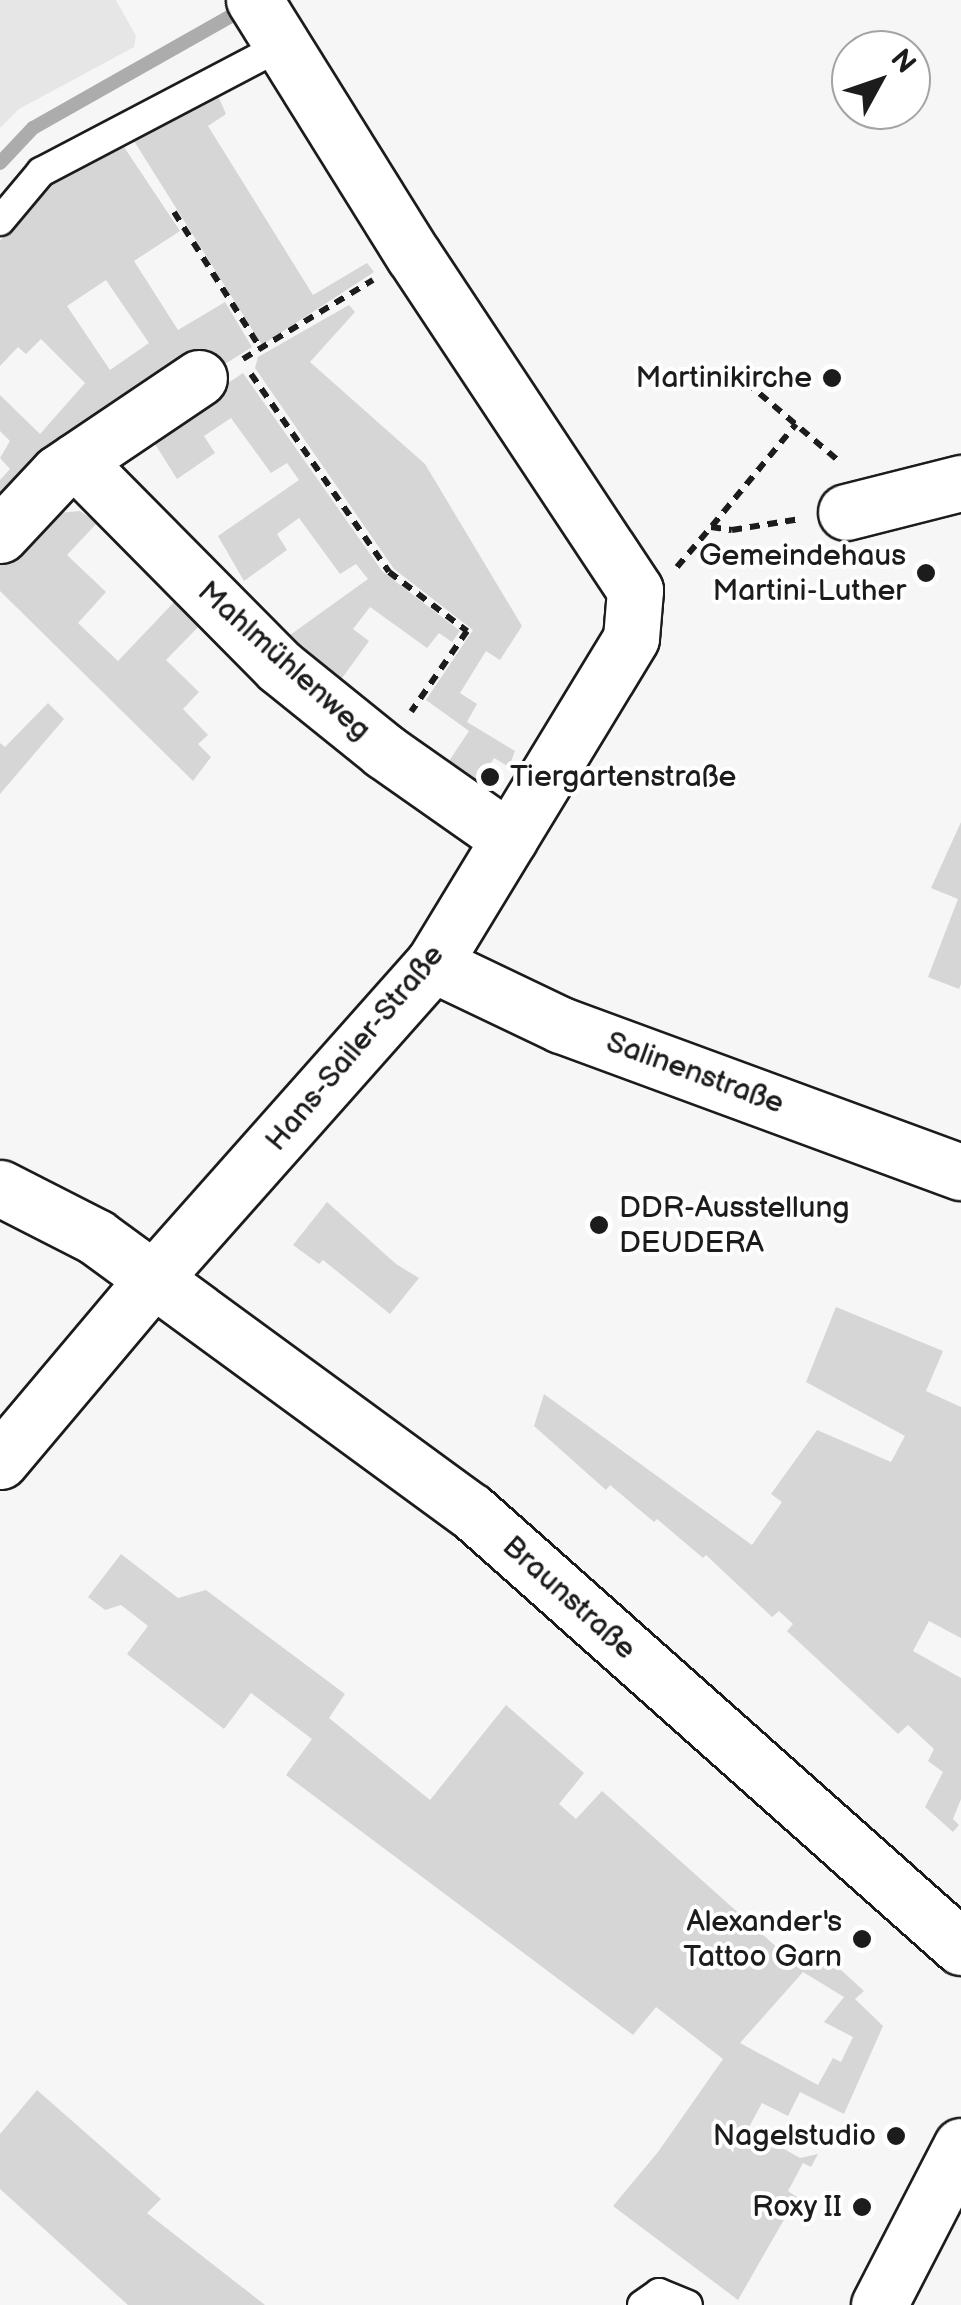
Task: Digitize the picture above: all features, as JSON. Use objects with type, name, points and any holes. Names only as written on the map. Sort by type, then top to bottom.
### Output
[{"type":"street","points":[[271,27],[413,256],[635,590]]},
{"type":"street","points":[[0,536],[58,473],[220,369]]},
{"type":"street","name":"Mahlmühlenweg","points":[[76,461],[280,666],[384,750],[510,839]]},
{"type":"street","points":[[862,508],[961,483]]},
{"type":"street","name":"Hans-Sailer-Straße","points":[[0,1461],[154,1278],[433,964],[631,638],[635,590]]},
{"type":"street","name":"Salinenstraße","points":[[433,964],[561,1025],[961,1172]]},
{"type":"street","name":"Braunstraße","points":[[0,1188],[96,1237],[470,1511],[961,1947]]},
{"type":"street","points":[[879,2305],[961,2146]]},
{"type":"lane","points":[[0,221],[41,172],[271,27]]},
{"type":"lane","points":[[642,2305],[660,2293],[688,2305]]},
{"type":"path","points":[[174,212],[261,349]]},
{"type":"path","points":[[384,750],[467,632],[389,572],[220,369],[261,349],[413,256]]},
{"type":"path","points":[[711,528],[732,530],[862,508],[874,491],[746,382]]},
{"type":"path","points":[[635,590],[670,575],[796,424]]},
{"type":"shaded area","points":[[0,0],[116,0],[136,36],[134,47],[19,109],[0,128]]},
{"type":"shaded area","points":[[218,96],[226,114],[208,126],[313,295],[367,263],[374,272],[262,345],[134,141]]},
{"type":"shaded area","points":[[124,147],[180,231],[134,261],[178,330],[225,302],[252,347],[0,506],[0,480],[10,469],[0,458],[10,441],[0,431],[0,395],[40,434],[85,383],[41,339],[26,354],[18,347],[0,366],[0,241],[44,186],[70,166]],"holes":[[[106,280],[149,343],[110,370],[67,306]]]},
{"type":"shaded area","points":[[349,305],[355,312],[310,362],[425,464],[522,626],[500,660],[486,651],[460,693],[477,704],[467,722],[515,751],[509,767],[494,758],[478,785],[447,764],[469,731],[426,700],[473,630],[394,569],[255,368],[258,357]]},
{"type":"shaded area","points":[[243,373],[382,571],[460,631],[452,642],[439,633],[427,648],[370,607],[353,629],[369,641],[337,685],[290,635],[368,579],[356,564],[340,574],[299,518],[277,534],[287,550],[244,581],[218,536],[299,480],[287,463],[271,473],[231,418],[204,436],[215,453],[177,479],[150,436]]},
{"type":"shaded area","points":[[80,511],[97,523],[67,555],[106,592],[78,623],[118,661],[177,599],[204,621],[166,660],[199,692],[183,709],[208,735],[198,744],[211,757],[193,781],[0,591],[0,563],[35,528],[57,513]]},
{"type":"shaded area","points":[[48,703],[64,719],[0,794],[0,743],[5,747]]},
{"type":"shaded area","points":[[961,822],[959,989],[928,977],[958,899],[931,888]]},
{"type":"shaded area","points":[[327,1202],[396,1264],[419,1278],[390,1314],[323,1260],[319,1264],[293,1245]]},
{"type":"shaded area","points":[[836,1307],[943,1351],[926,1391],[961,1407],[961,1638],[929,1621],[913,1651],[961,1678],[961,1799],[953,1819],[959,1825],[953,1832],[925,1807],[943,1772],[928,1761],[934,1749],[908,1725],[898,1734],[787,1631],[793,1624],[779,1611],[772,1617],[706,1555],[703,1558],[610,1485],[606,1490],[534,1426],[544,1394],[752,1545],[782,1502],[771,1494],[817,1430],[891,1462],[905,1436],[806,1382]]},
{"type":"shaded area","points":[[121,1554],[178,1598],[206,1590],[345,1694],[329,1718],[430,1800],[506,1705],[584,1773],[559,1804],[576,1819],[602,1791],[800,1968],[817,1948],[864,1991],[855,1999],[883,2026],[844,2114],[800,2092],[788,2116],[762,2103],[748,2129],[800,2158],[818,2154],[811,2167],[803,2163],[788,2191],[797,2197],[738,2300],[613,2206],[658,2152],[723,2059],[656,2007],[633,2035],[286,1775],[312,1739],[251,1693],[224,1729],[127,1654],[148,1626],[121,1605],[105,1610],[88,1597]],"holes":[[[803,1972],[844,1997],[824,2022],[853,2037],[841,2062],[833,2058],[818,2085],[740,2043]]]},
{"type":"shaded area","points":[[37,2090],[161,2199],[147,2213],[265,2305],[128,2305],[0,2189],[0,2134]]},
{"type":"waterway","points":[[0,163],[33,128],[247,7]]},
{"type":"place","name":"Martinikirche","points":[[832,378]]},
{"type":"place","name":"Gemeindehaus Martini-Luther","points":[[926,573]]},
{"type":"place","name":"Tiergartenstraße","points":[[490,777]]},
{"type":"place","name":"DDR-Ausstellung DEUDERA","points":[[599,1225]]},
{"type":"place","name":"Alexander's Tattoo Garn","points":[[862,1939]]},
{"type":"place","name":"Nagelstudio","points":[[896,2136]]},
{"type":"place","name":"Roxy II","points":[[862,2207]]}]
